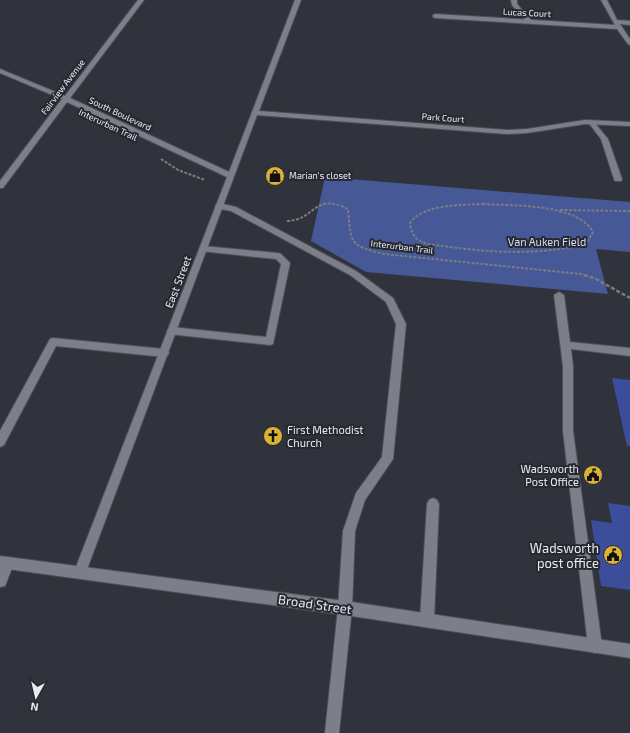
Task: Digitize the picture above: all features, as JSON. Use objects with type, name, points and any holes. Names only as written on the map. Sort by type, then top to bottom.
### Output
[{"type":"street","name":"Fairview Avenue","points":[[0,186],[65,98],[141,0]]},
{"type":"street","name":"East Street","points":[[80,572],[298,0]]},
{"type":"street","points":[[514,0],[514,4],[530,22]]},
{"type":"street","points":[[604,0],[617,25],[630,43]]},
{"type":"street","name":"Lucas Court","points":[[435,16],[530,22],[617,25],[630,23]]},
{"type":"street","name":"South Boulevard","points":[[0,71],[65,98],[231,176]]},
{"type":"street","name":"Park Court","points":[[255,113],[507,132],[527,131],[568,123],[592,122],[630,124]]},
{"type":"street","points":[[592,122],[604,139],[618,179]]},
{"type":"street","points":[[219,206],[233,209],[353,273],[390,300],[401,324],[387,459],[360,498],[349,531],[345,608],[332,733]]},
{"type":"street","points":[[172,332],[270,341],[286,263],[278,256],[203,248]]},
{"type":"street","points":[[559,295],[568,366],[568,430],[595,646]]},
{"type":"street","points":[[0,442],[53,342],[164,353]]},
{"type":"street","points":[[565,345],[630,352]]},
{"type":"street","points":[[427,620],[433,504]]},
{"type":"street","points":[[0,581],[4,562]]},
{"type":"street","name":"Broad Street","points":[[4,562],[345,608],[630,651]]},
{"type":"path","points":[[160,159],[178,170],[227,186]]},
{"type":"path","name":"Interurban Trail","points":[[282,220],[290,222],[298,219],[317,205],[330,202],[335,203],[348,209],[350,236],[353,244],[362,249],[384,254],[581,274],[596,279],[611,289],[630,298]]},
{"type":"path","points":[[560,210],[582,219],[590,226],[593,232],[586,244],[572,248],[525,252],[459,248],[428,244],[417,239],[411,231],[410,223],[414,217],[423,211],[459,205],[484,204],[560,210],[630,210]]},
{"type":"green space","name":"Van Auken Field","points":[[325,177],[630,202],[630,252],[596,249],[608,294],[366,272],[311,241]]},
{"type":"building","points":[[612,378],[630,380],[630,446],[627,446]]},
{"type":"building","name":"Wadsworth post office","points":[[608,503],[630,506],[630,590],[601,586],[591,520],[612,523]]},
{"type":"place","name":"Marian's closet","points":[[275,176]]},
{"type":"place","name":"First Methodist Church","points":[[273,436]]},
{"type":"place","name":"Wadsworth Post Office","points":[[593,475]]},
{"type":"place","name":"Wadsworth post office","points":[[613,555]]}]
